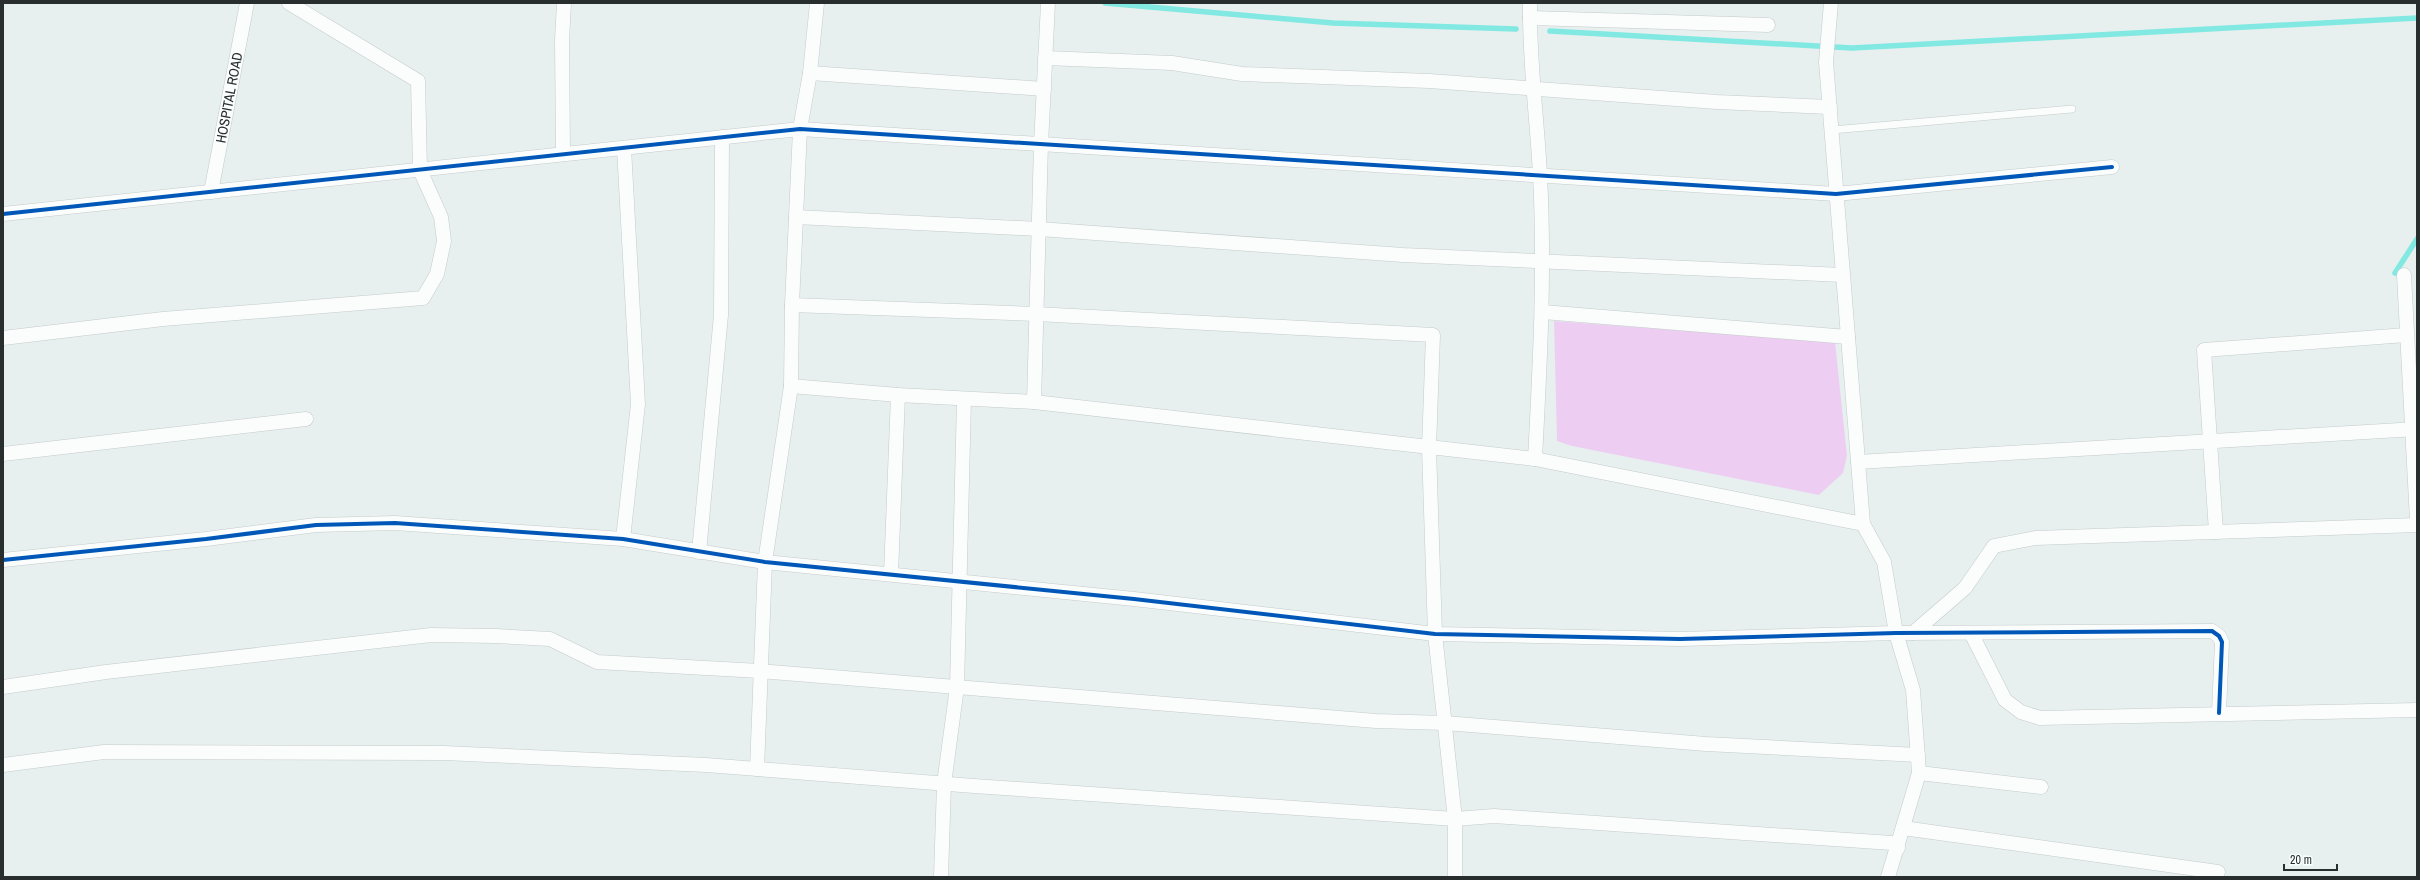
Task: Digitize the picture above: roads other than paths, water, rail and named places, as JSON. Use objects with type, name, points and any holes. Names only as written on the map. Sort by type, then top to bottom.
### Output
[{"type":"street","name":"HOSPITAL ROAD","points":[[211,192],[247,3]]},
{"type":"street","points":[[3,338],[164,319],[423,298],[437,274],[444,241],[441,217],[420,170],[418,81],[289,3]]},
{"type":"street","points":[[563,154],[562,40],[564,3]]},
{"type":"street","points":[[757,769],[765,562],[791,386],[792,305],[800,129],[810,73],[817,3]]},
{"type":"street","points":[[1034,402],[1041,144],[1048,3]]},
{"type":"street","points":[[1530,3],[1532,89],[1540,175],[1542,312],[1535,459]]},
{"type":"street","points":[[1831,3],[1826,62],[1863,524],[1884,562],[1896,633],[1913,690],[1918,755],[1918,773],[1898,848],[1888,877]]},
{"type":"street","points":[[1530,18],[1768,25]]},
{"type":"street","points":[[1045,58],[1172,63],[1242,74],[1429,81],[1717,102],[1830,107]]},
{"type":"street","points":[[810,73],[1044,89]]},
{"type":"street","points":[[3,214],[800,129],[1836,194],[2112,167]]},
{"type":"street","points":[[699,552],[721,315],[722,137]]},
{"type":"street","points":[[623,539],[638,404],[624,148]]},
{"type":"street","points":[[796,217],[1039,230],[1404,255],[1541,260],[1842,275]]},
{"type":"street","points":[[2404,275],[2406,335],[2414,429],[2417,520]]},
{"type":"street","points":[[792,305],[1036,314],[1433,335],[1429,448],[1435,634],[1455,819],[1455,877]]},
{"type":"street","points":[[1542,312],[1848,337]]},
{"type":"street","points":[[2216,532],[2204,350],[2406,335]]},
{"type":"street","points":[[791,386],[898,395],[1034,402],[1535,459],[1863,524]]},
{"type":"street","points":[[891,574],[898,395]]},
{"type":"street","points":[[941,877],[944,784],[957,687],[958,581],[964,398]]},
{"type":"street","points":[[3,454],[306,419]]},
{"type":"street","points":[[1858,462],[2414,429]]},
{"type":"street","points":[[3,560],[206,539],[316,525],[395,522],[623,539],[765,562],[958,581],[1435,634],[1680,639],[1896,633],[2212,631],[2219,636],[2222,642],[2219,713]]},
{"type":"street","points":[[1913,633],[1965,588],[1994,546],[2035,538],[2417,525]]},
{"type":"street","points":[[1971,633],[2005,700],[2021,712],[2040,718],[2219,713],[2417,710]]},
{"type":"street","points":[[3,687],[114,671],[431,635],[550,639],[597,662],[760,671],[1376,721],[1445,723],[1706,744],[1918,755]]},
{"type":"street","points":[[3,765],[104,752],[444,753],[757,769],[944,784],[1455,819],[1494,816],[1892,843],[1898,848]]},
{"type":"street","points":[[1918,773],[2041,787]]},
{"type":"street","points":[[1903,828],[2218,872]]},
{"type":"lane","points":[[1832,130],[2072,109]]},
{"type":"waterway","points":[[1105,3],[1333,23],[1516,29]]},
{"type":"waterway","points":[[1550,31],[1852,48],[2417,18]]},
{"type":"waterway","points":[[2395,273],[2417,239]]}]
